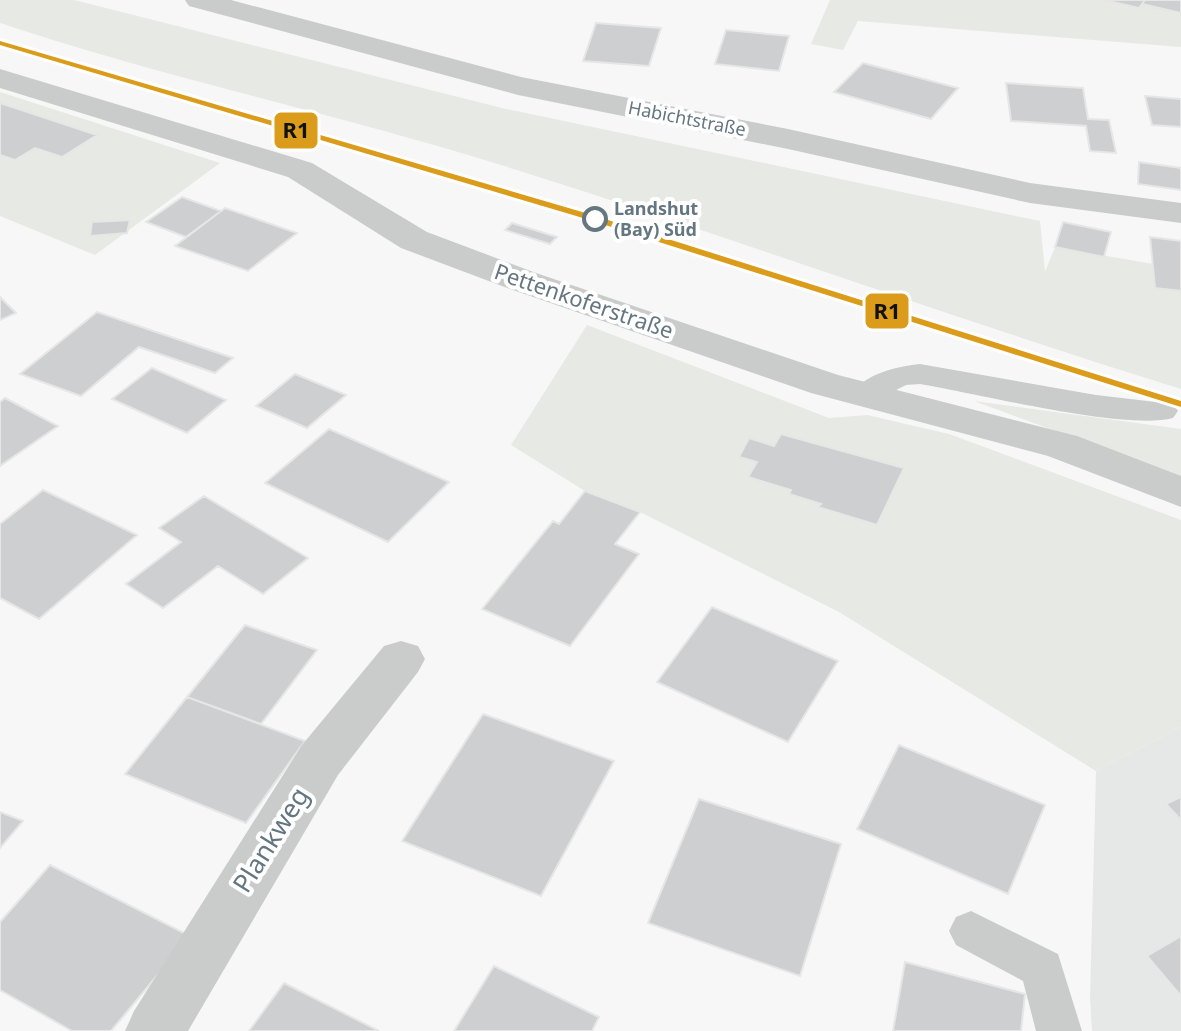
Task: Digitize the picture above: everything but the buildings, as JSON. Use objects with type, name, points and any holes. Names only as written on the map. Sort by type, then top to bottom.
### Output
[{"type":"street","name":"Habichtstraße","points":[[199,0],[518,86],[788,139],[1030,193],[1181,213]]},
{"type":"street","name":"Pettenkoferstraße","points":[[0,78],[300,170],[414,240],[825,384],[1062,446],[1181,492]]},
{"type":"street","name":"Plankweg","points":[[155,1031],[320,760],[401,659]]},
{"type":"lane","points":[[867,395],[899,376],[920,374],[1096,405],[1162,411]]},
{"type":"lane","points":[[971,931],[1042,968],[1059,1031]]},
{"type":"shaded area","points":[[0,0],[74,0],[502,108],[1040,221],[1045,272],[1055,247],[1153,264],[1155,288],[1181,291],[1181,389],[520,171],[0,23]]},
{"type":"shaded area","points":[[830,0],[1104,0],[1139,8],[1142,4],[1181,13],[1181,47],[858,21],[843,50],[811,44]]},
{"type":"shaded area","points":[[0,92],[220,163],[95,255],[0,216]]},
{"type":"shaded area","points":[[587,325],[829,418],[867,415],[949,434],[1181,520],[1181,727],[1096,771],[839,612],[640,512],[585,491],[511,445]]},
{"type":"shaded area","points":[[974,401],[1181,429],[1181,477]]},
{"type":"shaded area","points":[[1181,727],[1181,1031],[1092,1031],[1090,998],[1096,771]]},
{"type":"transit line","name":"R1","points":[[0,43],[586,216],[1181,404]]},
{"type":"place","name":"Landshut (Bay) Süd","points":[[595,219]]}]
